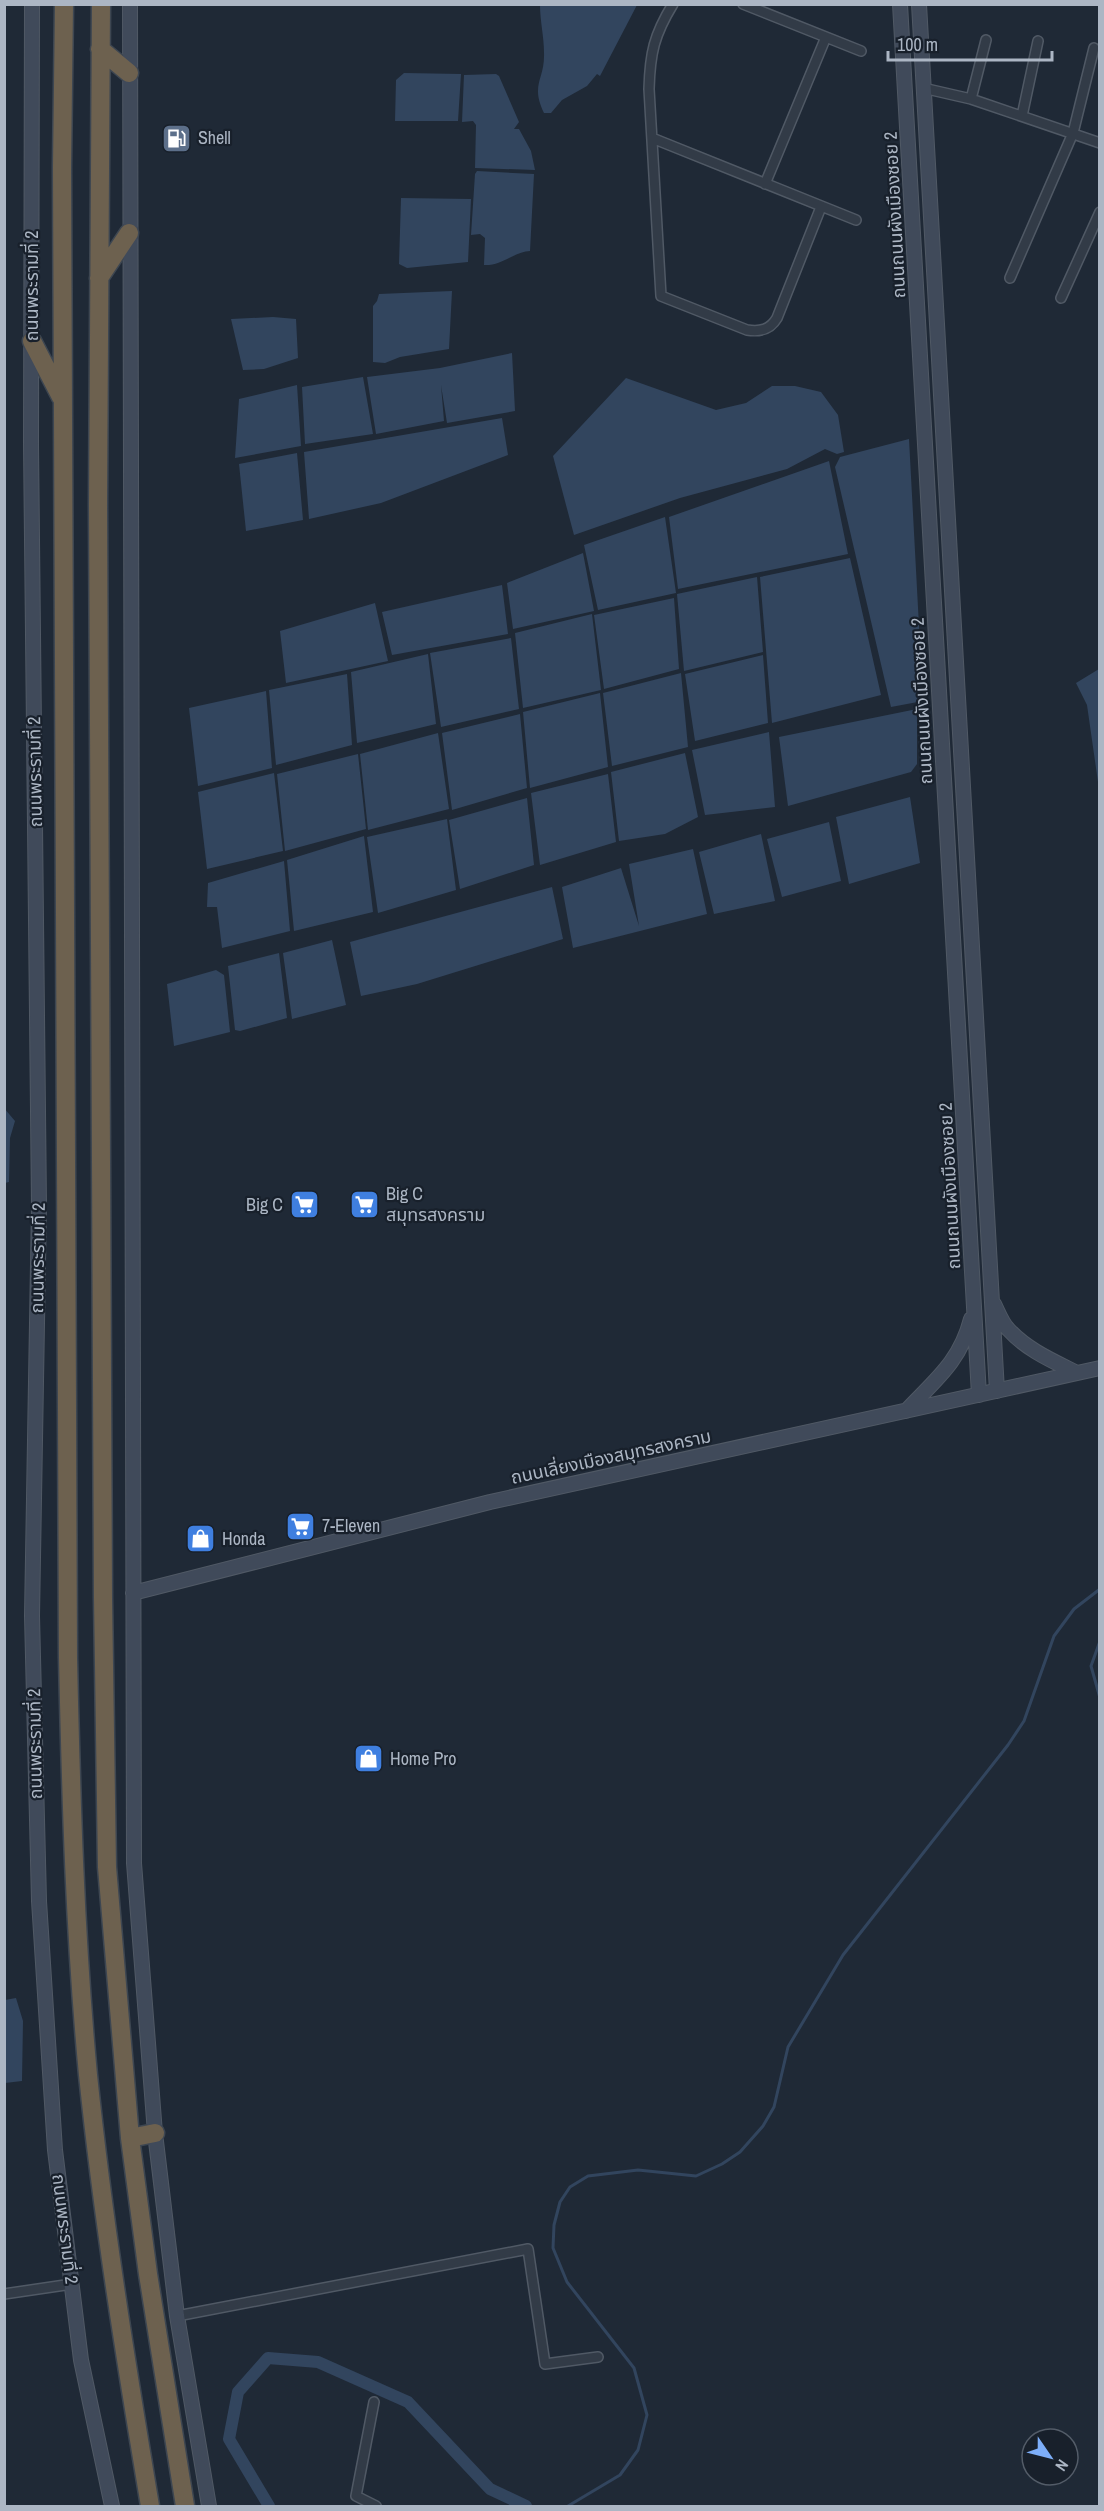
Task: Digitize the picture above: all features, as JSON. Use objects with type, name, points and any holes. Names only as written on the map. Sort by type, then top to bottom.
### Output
[{"type":"highway","name":"ถนนพระรามที่ 2","points":[[64,4],[63,402],[68,1648],[73,1869],[88,2075],[113,2279],[150,2506]]},
{"type":"highway","points":[[101,4],[99,278],[103,1621],[108,1867],[130,2138],[148,2274],[185,2506]]},
{"type":"highway","points":[[100,49],[129,73]]},
{"type":"highway","points":[[99,278],[129,233]]},
{"type":"highway","points":[[32,341],[63,402]]},
{"type":"highway","points":[[130,2138],[155,2133]]},
{"type":"main road","name":"ถนนพระรามที่ 2","points":[[32,4],[32,341],[39,1206],[32,1616],[39,1901],[51,2094],[81,2360],[112,2506]]},
{"type":"main road","points":[[130,4],[134,1863],[155,2133],[177,2316],[209,2506]]},
{"type":"main road","name":"ถนนถนนผังเมืองซอย 2","points":[[900,4],[979,1395]]},
{"type":"main road","name":"ถนนถนนผังเมืองซอย 2","points":[[919,4],[997,1391]]},
{"type":"main road","points":[[904,73],[922,72]]},
{"type":"main road","points":[[972,1263],[989,1262]]},
{"type":"main road","points":[[991,1300],[1007,1328],[1018,1338],[1034,1351],[1077,1373]]},
{"type":"main road","points":[[906,1411],[950,1366],[960,1352],[974,1307]]},
{"type":"main road","name":"ถนนเลี่ยงเมืองสมุทรสงคราม","points":[[133,1593],[481,1504],[1100,1368]]},
{"type":"street","points":[[673,4],[653,42],[650,56],[661,296],[747,330],[759,332],[768,328],[777,318],[820,207]]},
{"type":"street","points":[[743,4],[861,51]]},
{"type":"street","points":[[765,184],[826,37]]},
{"type":"street","points":[[970,99],[986,40]]},
{"type":"street","points":[[1022,116],[1038,41]]},
{"type":"street","points":[[1010,278],[1073,133],[1094,48]]},
{"type":"street","points":[[923,88],[970,99],[1100,143]]},
{"type":"street","points":[[652,138],[856,220]]},
{"type":"street","points":[[1061,298],[1100,212]]},
{"type":"street","points":[[177,2316],[528,2249],[545,2364],[598,2357]]},
{"type":"street","points":[[4,2294],[72,2284]]},
{"type":"street","points":[[374,2402],[356,2496],[376,2506]]},
{"type":"water","points":[[540,5],[637,5],[600,76],[597,74],[587,86],[562,100],[551,113],[544,113],[538,95],[544,62]]},
{"type":"water","points":[[404,73],[461,74],[458,121],[395,121],[396,80]]},
{"type":"water","points":[[496,74],[499,76],[519,122],[514,129],[519,129],[531,151],[535,170],[475,168],[476,125],[473,121],[462,122],[464,75]]},
{"type":"water","points":[[477,171],[534,174],[530,251],[484,265],[485,238],[480,234],[471,235]]},
{"type":"water","points":[[401,198],[471,199],[468,262],[407,268],[399,264]]},
{"type":"water","points":[[452,291],[449,349],[400,357],[385,363],[373,362],[373,306],[379,294]]},
{"type":"water","points":[[273,317],[296,319],[298,358],[264,369],[243,370],[231,319]]},
{"type":"water","points":[[512,353],[515,411],[447,423],[441,385],[444,421],[376,434],[367,377],[440,368]]},
{"type":"water","points":[[363,377],[373,434],[305,444],[302,387]]},
{"type":"water","points":[[626,378],[716,410],[746,403],[772,386],[795,386],[821,392],[838,415],[844,452],[837,454],[825,449],[787,469],[680,498],[574,535],[553,456]]},
{"type":"water","points":[[297,385],[301,446],[235,458],[239,399]]},
{"type":"water","points":[[502,418],[508,455],[381,503],[309,519],[304,452]]},
{"type":"water","points":[[909,439],[923,701],[891,707],[835,467],[840,457]]},
{"type":"water","points":[[297,453],[303,520],[246,531],[239,464]]},
{"type":"water","points":[[829,461],[848,554],[678,589],[669,517]]},
{"type":"water","points":[[665,517],[676,593],[598,610],[584,545]]},
{"type":"water","points":[[583,553],[594,611],[513,629],[507,583]]},
{"type":"water","points":[[850,558],[881,695],[772,723],[760,577]]},
{"type":"water","points":[[757,577],[763,652],[684,671],[677,594]]},
{"type":"water","points":[[502,585],[508,634],[392,655],[382,612]]},
{"type":"water","points":[[674,598],[679,669],[604,689],[594,615]]},
{"type":"water","points":[[375,603],[388,661],[286,683],[280,631]]},
{"type":"water","points":[[592,614],[601,690],[523,708],[515,633]]},
{"type":"water","points":[[511,638],[519,709],[441,727],[430,653]]},
{"type":"water","points":[[428,654],[436,724],[357,743],[351,672]]},
{"type":"water","points":[[763,655],[768,723],[695,741],[685,674]]},
{"type":"water","points":[[1099,669],[1099,789],[1087,705],[1076,683]]},
{"type":"water","points":[[681,673],[688,747],[612,766],[603,693]]},
{"type":"water","points":[[347,674],[352,745],[276,765],[269,690]]},
{"type":"water","points":[[266,691],[272,768],[198,786],[189,708]]},
{"type":"water","points":[[600,693],[608,767],[530,788],[523,712]]},
{"type":"water","points":[[917,709],[917,764],[911,772],[788,806],[779,737]]},
{"type":"water","points":[[520,714],[527,788],[452,810],[442,733]]},
{"type":"water","points":[[769,732],[775,807],[705,815],[692,750]]},
{"type":"water","points":[[438,733],[449,809],[368,830],[360,754]]},
{"type":"water","points":[[685,753],[698,817],[665,834],[619,841],[611,772]]},
{"type":"water","points":[[358,754],[366,829],[285,851],[277,774]]},
{"type":"water","points":[[274,773],[283,851],[207,869],[198,792]]},
{"type":"water","points":[[608,774],[616,842],[540,865],[531,793]]},
{"type":"water","points":[[910,797],[920,863],[849,884],[836,817]]},
{"type":"water","points":[[527,798],[534,865],[460,889],[449,820]]},
{"type":"water","points":[[447,819],[456,890],[378,913],[367,837]]},
{"type":"water","points":[[829,822],[841,881],[782,897],[767,839]]},
{"type":"water","points":[[761,834],[775,901],[714,914],[699,852]]},
{"type":"water","points":[[364,836],[373,912],[294,931],[287,860]]},
{"type":"water","points":[[693,849],[707,914],[573,948],[562,887],[621,868],[639,926],[629,864]]},
{"type":"water","points":[[284,861],[290,931],[222,948],[217,907],[207,907],[208,883]]},
{"type":"water","points":[[552,887],[563,939],[417,984],[361,996],[350,942]]},
{"type":"water","points":[[332,940],[346,1005],[292,1019],[283,953]]},
{"type":"water","points":[[279,953],[287,1018],[240,1031],[235,1030],[228,966]]},
{"type":"water","points":[[216,970],[224,975],[230,1032],[174,1046],[167,984]]},
{"type":"water","points":[[4,1108],[15,1121],[10,1138],[9,1182],[5,1183]]},
{"type":"water","points":[[16,1998],[23,2021],[22,2081],[5,2083],[5,2000]]},
{"type":"waterway","points":[[568,2506],[620,2475],[638,2450],[647,2415],[634,2368],[567,2282],[553,2248],[554,2225],[560,2202],[570,2187],[588,2176],[638,2170],[696,2176],[722,2164],[740,2152],[763,2126],[774,2107],[788,2047],[843,1955],[1008,1745],[1024,1721],[1054,1636],[1074,1609],[1100,1589]]},
{"type":"waterway","points":[[1100,1641],[1091,1666],[1100,1698]]},
{"type":"waterway","points":[[269,2506],[229,2439],[238,2392],[268,2358],[318,2362],[408,2402],[490,2489],[526,2506]]},
{"type":"place","name":"Shell","points":[[177,138]]},
{"type":"place","name":"Big C สมุทรสงคราม","points":[[365,1204]]},
{"type":"place","name":"Big C","points":[[304,1205]]},
{"type":"place","name":"7-Eleven","points":[[301,1526]]},
{"type":"place","name":"Honda","points":[[201,1539]]},
{"type":"place","name":"Home Pro","points":[[369,1759]]}]
